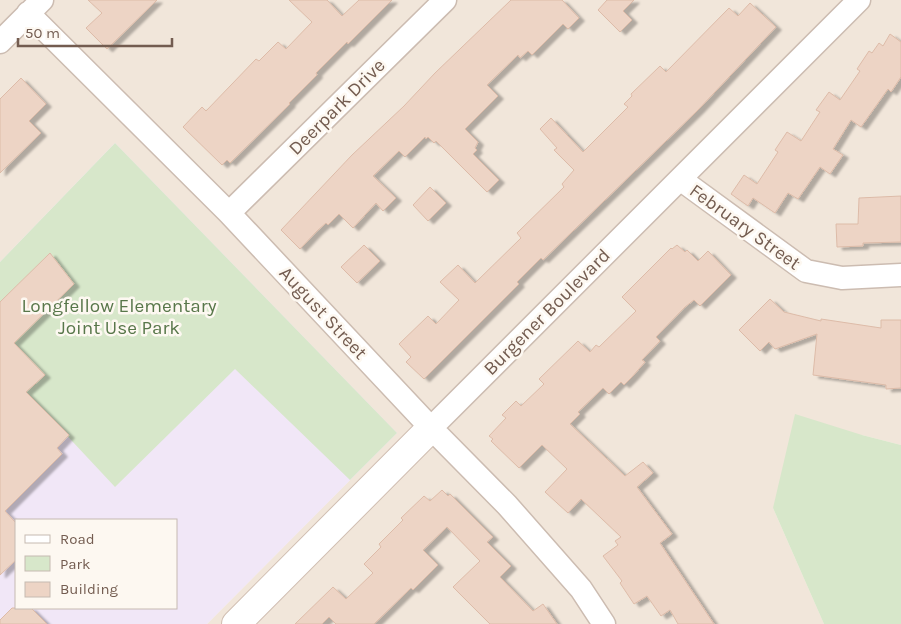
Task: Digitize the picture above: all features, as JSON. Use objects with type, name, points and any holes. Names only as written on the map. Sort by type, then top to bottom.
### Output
[{"type":"street","name":"Deerpark Drive","points":[[229,213],[444,0]]},
{"type":"street","name":"Burgener Boulevard","points":[[236,624],[859,0]]},
{"type":"street","name":"August Street","points":[[35,7],[431,428],[507,505],[580,589],[604,624]]},
{"type":"street","points":[[0,42],[35,7]]},
{"type":"street","name":"February Street","points":[[680,179],[806,271],[842,278],[901,276]]},
{"type":"shaded area","points":[[0,0],[901,0],[901,445],[862,435],[773,508],[824,624],[207,624],[350,480],[115,143],[0,262]]},
{"type":"shaded area","points":[[115,143],[397,433],[207,624],[0,624],[0,262]]},
{"type":"green space","name":"Longfellow Elementary Joint Use Park","points":[[115,143],[397,433],[350,480],[235,369],[115,487],[0,364],[0,262]]},
{"type":"green space","points":[[795,414],[901,445],[901,624],[824,624],[773,508]]},
{"type":"building","points":[[88,0],[157,0],[107,49],[86,28],[102,13]]},
{"type":"building","points":[[289,0],[327,0],[342,16],[359,0],[392,0],[316,73],[317,75],[290,104],[230,163],[227,160],[222,165],[183,127],[202,107],[206,111],[256,59],[259,61],[278,42],[286,49],[312,22]]},
{"type":"building","points":[[511,0],[562,0],[579,18],[568,29],[563,24],[532,55],[528,51],[520,58],[518,55],[487,85],[498,96],[465,129],[478,142],[475,148],[477,150],[473,154],[499,180],[487,192],[436,141],[434,143],[428,137],[426,139],[425,137],[405,157],[399,151],[373,176],[396,198],[383,211],[376,203],[353,228],[339,214],[328,225],[326,223],[317,231],[300,249],[281,230],[352,155]]},
{"type":"building","points":[[607,0],[634,0],[623,11],[632,20],[620,32],[598,10]]},
{"type":"building","points":[[750,3],[776,27],[698,110],[543,260],[541,258],[517,282],[519,284],[424,379],[406,362],[411,357],[399,344],[428,316],[436,324],[459,300],[440,282],[458,265],[475,283],[521,238],[517,233],[564,187],[562,184],[574,170],[554,150],[557,148],[540,129],[551,118],[583,152],[628,107],[624,104],[632,96],[631,94],[660,66],[666,72],[729,8],[738,16]]},
{"type":"building","points":[[890,34],[901,42],[901,77],[891,92],[888,89],[861,127],[851,120],[833,149],[843,155],[830,174],[820,167],[798,199],[788,193],[775,213],[753,198],[748,206],[731,194],[744,175],[757,184],[778,152],[775,150],[787,132],[801,141],[820,112],[816,110],[829,92],[840,100],[860,71],[857,69],[869,51],[872,53],[879,43],[883,46]]},
{"type":"building","points":[[21,78],[46,104],[29,121],[41,133],[0,173],[0,99]]},
{"type":"building","points":[[430,187],[446,203],[428,221],[413,205]]},
{"type":"building","points":[[901,196],[901,242],[863,243],[863,246],[837,247],[836,224],[858,224],[859,198]]},
{"type":"building","points":[[364,245],[380,261],[357,283],[341,267]]},
{"type":"building","points":[[677,245],[685,252],[687,250],[698,261],[708,251],[731,275],[700,306],[694,300],[685,307],[656,337],[660,341],[642,360],[645,362],[624,385],[621,382],[609,394],[603,388],[578,412],[580,414],[570,424],[625,476],[643,462],[653,473],[637,487],[672,534],[660,543],[714,624],[678,624],[670,610],[661,616],[647,596],[634,604],[620,583],[622,581],[603,556],[618,545],[615,541],[621,537],[581,499],[568,513],[545,492],[567,469],[542,445],[519,468],[491,441],[493,439],[489,436],[506,418],[502,415],[516,401],[521,406],[544,384],[539,379],[578,341],[590,352],[596,345],[599,347],[636,311],[622,297],[671,248]]},
{"type":"building","points":[[50,253],[74,284],[14,343],[45,375],[26,392],[69,435],[57,448],[62,454],[5,511],[15,522],[15,561],[0,575],[0,302]]},
{"type":"building","points":[[770,299],[784,312],[821,321],[821,319],[881,328],[881,320],[901,320],[901,388],[886,389],[886,385],[813,375],[817,334],[775,349],[769,342],[760,351],[739,330]]},
{"type":"building","points":[[442,490],[448,496],[450,494],[493,537],[487,542],[511,566],[500,577],[533,611],[543,604],[557,624],[490,624],[453,587],[480,561],[447,527],[423,550],[438,565],[374,624],[336,624],[329,617],[322,624],[295,624],[333,587],[346,599],[373,573],[364,564],[381,547],[379,544],[403,520],[401,518],[424,496],[430,501]]},
{"type":"building","points":[[12,608],[32,609],[47,624],[0,624],[0,620]]}]
